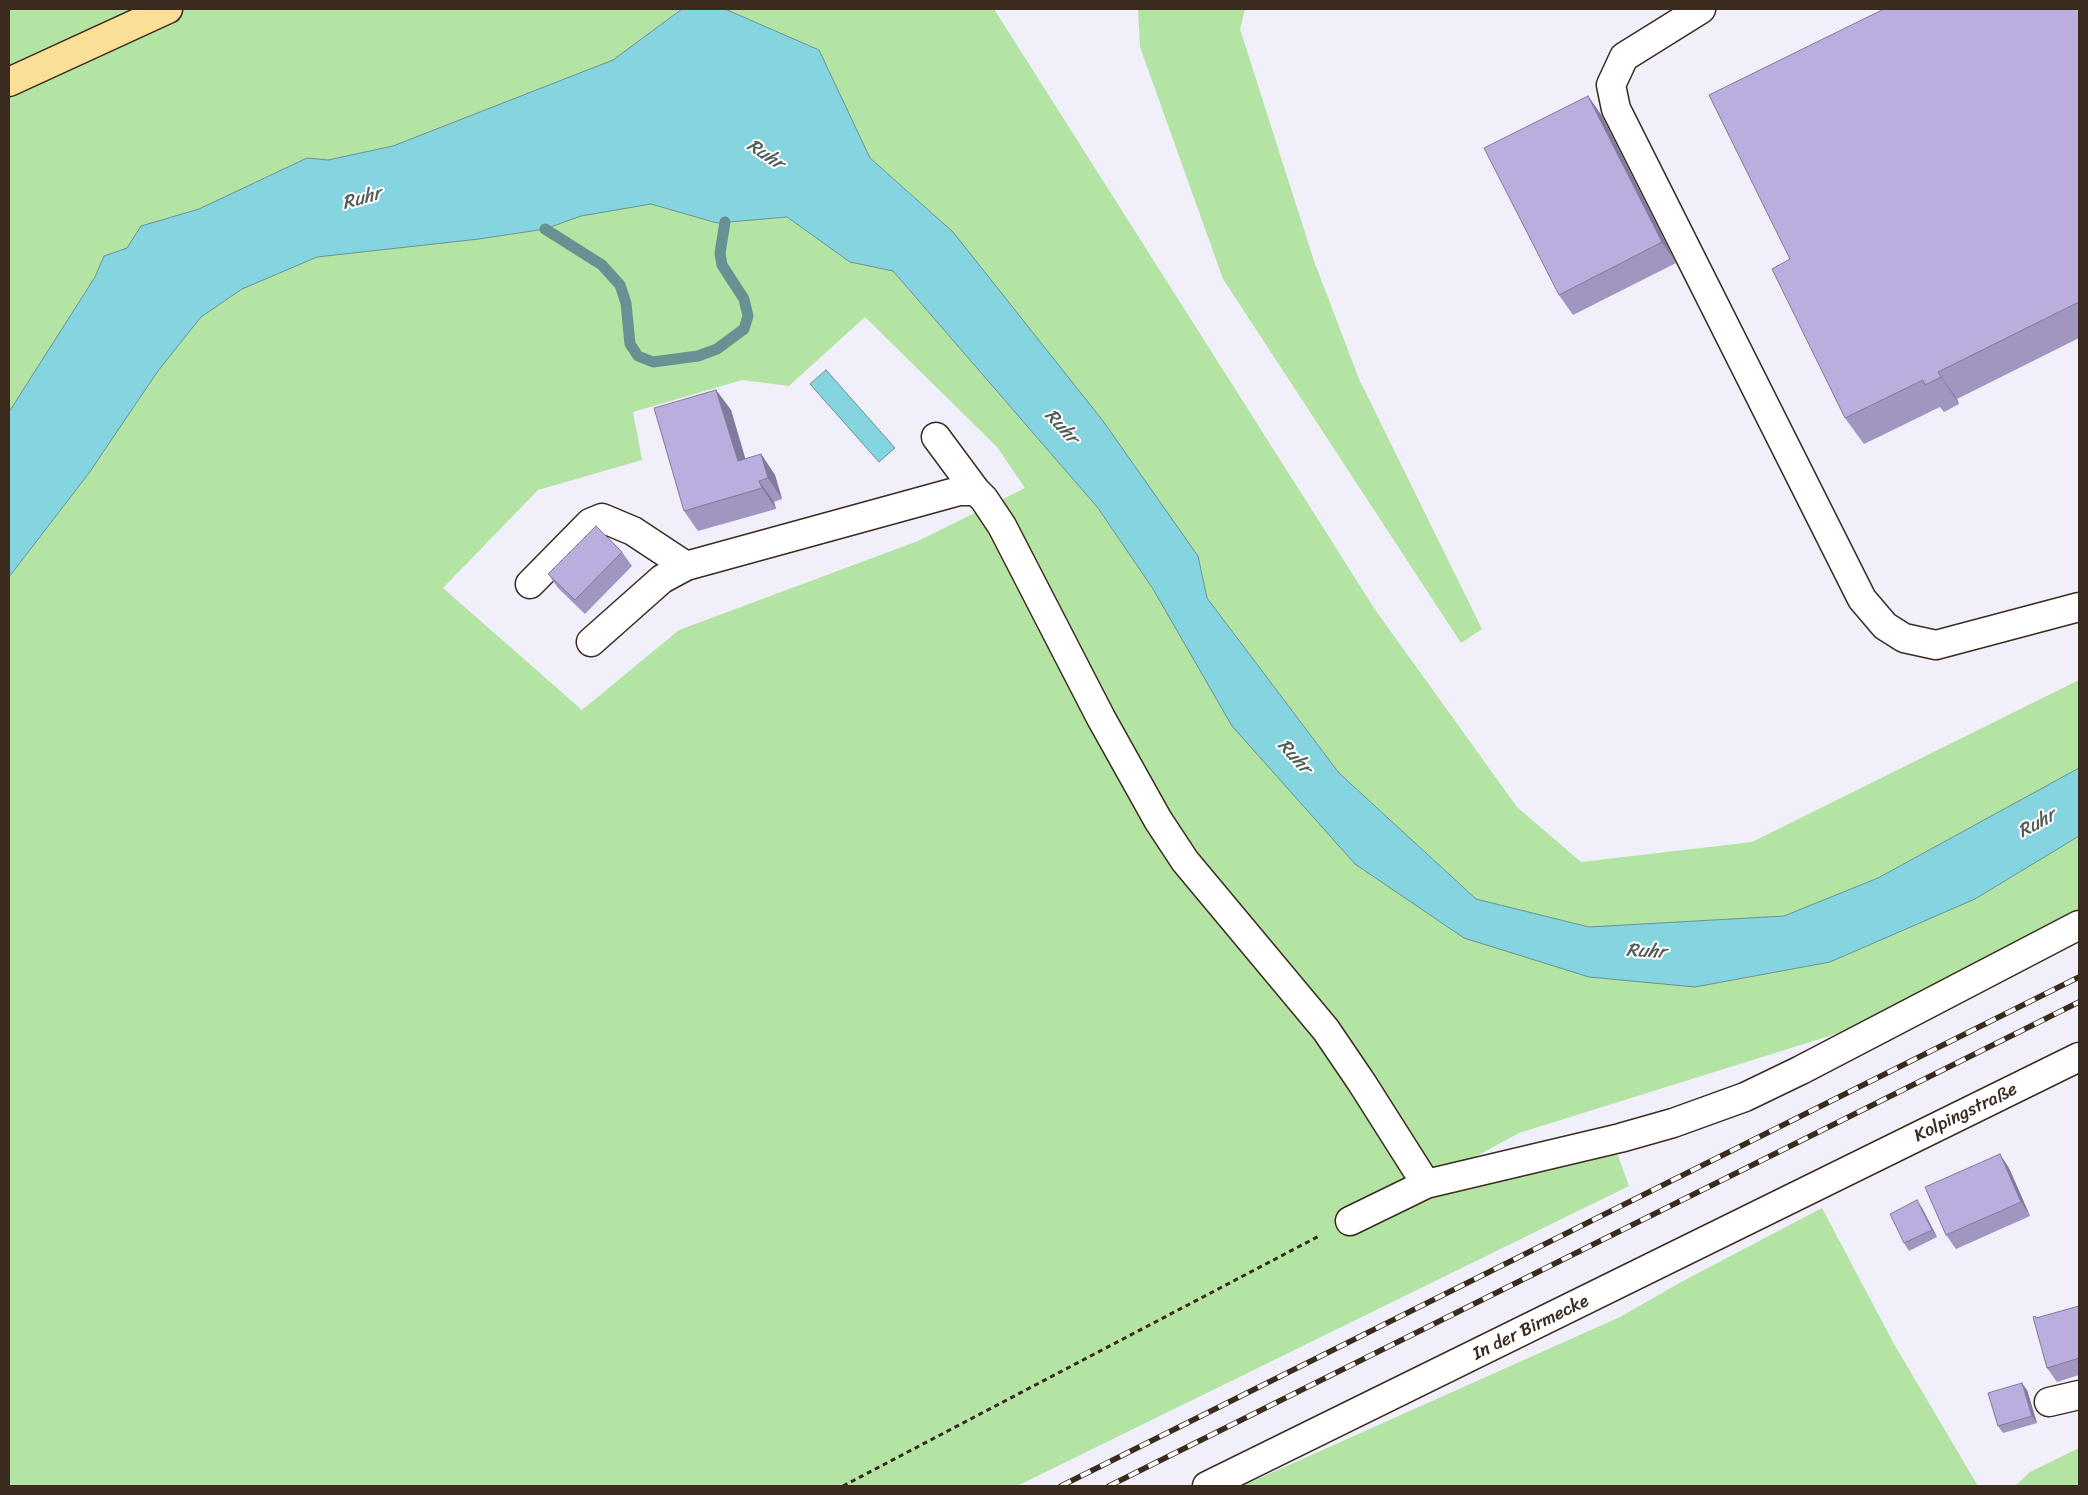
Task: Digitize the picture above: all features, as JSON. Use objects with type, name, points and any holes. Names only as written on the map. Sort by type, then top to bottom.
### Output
[{"type":"main road","points":[[9,82],[168,9]]},
{"type":"street","points":[[1701,9],[1624,57],[1611,85],[1616,109],[1862,599],[1885,626],[1904,638],[1936,645],[2079,607]]},
{"type":"street","points":[[936,437],[984,499],[1002,526],[1101,718],[1158,820],[1185,861],[1326,1030],[1426,1184]]},
{"type":"street","points":[[591,642],[662,579],[686,566],[959,491],[976,491]]},
{"type":"street","points":[[530,584],[590,523],[602,518],[633,531],[686,566]]},
{"type":"street","points":[[1350,1220],[1426,1184],[1620,1138],[1673,1123],[1745,1097],[1801,1070],[2079,925]]},
{"type":"street","name":"Kolpingstraße","points":[[1854,1169],[2079,1057]]},
{"type":"street","name":"In der Birmecke","points":[[1208,1486],[1854,1169]]},
{"type":"street","points":[[2049,1402],[2079,1395]]},
{"type":"path","points":[[843,1486],[1278,1256],[1350,1220]]},
{"type":"green space","points":[[9,9],[682,9],[613,60],[393,146],[328,160],[307,158],[199,209],[141,226],[127,248],[104,256],[95,277],[9,412]]},
{"type":"green space","points":[[725,9],[994,9],[1376,611],[1517,807],[1581,862],[1752,842],[2079,680],[2079,768],[1878,878],[1784,916],[1589,927],[1476,899],[1339,773],[1207,598],[1198,556],[953,232],[870,158],[819,50]]},
{"type":"green space","points":[[1138,9],[1245,9],[1240,29],[1314,261],[1359,379],[1482,629],[1461,643],[1223,279],[1140,47]]},
{"type":"green space","points":[[651,204],[717,223],[787,217],[850,262],[893,271],[1098,508],[1153,589],[1355,864],[1695,987],[1830,962],[1975,899],[2079,836],[2079,922],[1839,1033],[1519,1133],[1396,1200],[1616,1150],[1629,1186],[1017,1486],[9,1486],[9,577],[89,473],[158,371],[201,317],[242,289],[317,257],[479,239],[545,229],[581,216]],"holes":[[[865,317],[997,447],[1025,488],[918,541],[679,630],[582,710],[443,588],[538,490],[642,460],[633,412],[742,380],[789,386]]]},
{"type":"green space","points":[[1822,1208],[1894,1344],[1978,1486],[1242,1486],[1620,1317],[1683,1281]]},
{"type":"green space","points":[[2079,1448],[2079,1486],[2015,1486],[2030,1472]]},
{"type":"water","name":"Ruhr","points":[[682,9],[725,9],[819,50],[870,158],[953,232],[1103,421],[1198,556],[1207,598],[1339,773],[1476,899],[1589,927],[1784,916],[1878,878],[2079,768],[2079,836],[1975,899],[1830,962],[1695,987],[1589,977],[1464,938],[1355,864],[1232,726],[1153,589],[1098,508],[893,271],[850,262],[787,217],[717,223],[651,204],[581,216],[545,229],[479,239],[317,257],[242,289],[201,317],[158,371],[89,473],[9,577],[9,412],[95,277],[104,256],[127,248],[141,226],[199,209],[307,158],[328,160],[393,146],[613,60]]},
{"type":"water","points":[[826,370],[895,448],[879,462],[810,384]]},
{"type":"building","points":[[1884,9],[2079,9],[2079,302],[1938,372],[1941,377],[1925,385],[1923,380],[1845,418],[1772,269],[1790,259],[1709,95]]},
{"type":"building","points":[[1588,96],[1662,242],[1559,295],[1484,148]]},
{"type":"building","points":[[716,390],[738,461],[761,454],[768,478],[759,481],[762,488],[684,511],[654,408]]},
{"type":"building","points":[[596,526],[622,552],[575,600],[548,574]]},
{"type":"building","points":[[2000,1154],[2021,1202],[1946,1235],[1925,1187]]},
{"type":"building","points":[[1917,1200],[1932,1230],[1904,1243],[1890,1214]]},
{"type":"building","points":[[2079,1306],[2079,1358],[2047,1368],[2033,1317],[2035,1316],[2036,1318]]},
{"type":"building","points":[[2022,1383],[2032,1416],[1998,1426],[1988,1393]]},
{"type":"waterway","points":[[545,229],[602,265],[620,285],[626,303],[630,344],[638,356],[653,362],[698,356],[717,349],[744,329],[748,316],[744,299],[722,265],[720,253],[725,222]]},
{"type":"railway","points":[[1061,1486],[2079,977]]},
{"type":"railway","points":[[1109,1486],[2079,1002]]}]
